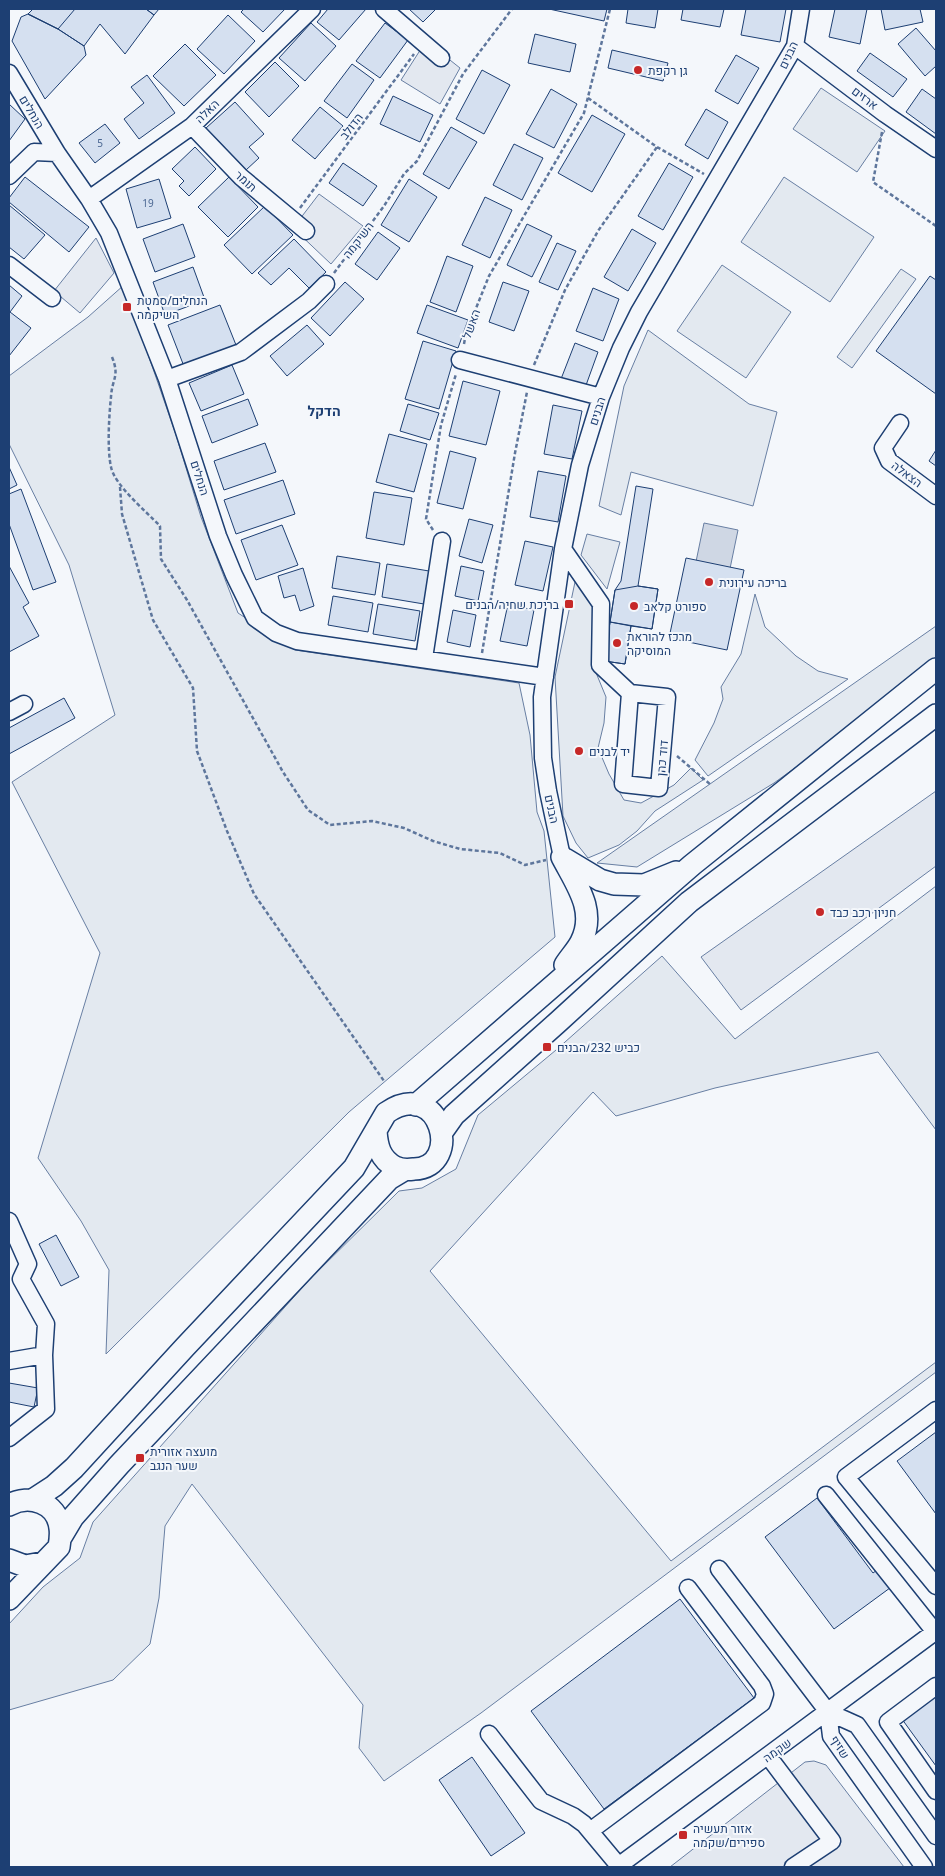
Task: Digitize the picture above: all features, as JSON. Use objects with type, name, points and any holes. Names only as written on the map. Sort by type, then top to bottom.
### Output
[{"type":"main road","points":[[416,1105],[692,865],[936,669]]},
{"type":"main road","points":[[442,1132],[454,1115],[689,902],[936,715]]},
{"type":"main road","points":[[562,857],[600,880],[614,884],[644,885],[692,865]]},
{"type":"main road","points":[[547,991],[580,942],[587,927],[587,911],[583,895],[562,857]]},
{"type":"main road","points":[[19,1499],[54,1486],[74,1468],[354,1168],[386,1113],[404,1104],[426,1108],[440,1125],[442,1132],[441,1147],[429,1164],[419,1169],[404,1170],[387,1162],[380,1154],[376,1143],[376,1131]]},
{"type":"main road","points":[[60,1537],[73,1517],[125,1458],[389,1179],[404,1170]]},
{"type":"main road","points":[[9,1599],[59,1547],[60,1537],[57,1517],[50,1508],[19,1499]]},
{"type":"main road","points":[[9,1560],[25,1566],[42,1563]]},
{"type":"street","name":"האלה","points":[[89,198],[192,126],[312,9]]},
{"type":"street","points":[[384,9],[441,58]]},
{"type":"street","name":"הבנים","points":[[562,857],[548,791],[544,758],[542,697],[563,549],[580,465],[601,397],[621,348],[639,312],[795,46],[801,9]]},
{"type":"street","name":"ארזים","points":[[795,46],[936,149]]},
{"type":"street","name":"הנחלים","points":[[9,73],[57,153],[89,198],[112,242],[167,379],[218,536],[255,618],[276,633],[297,641],[545,677]]},
{"type":"street","name":"תומר","points":[[192,126],[241,177],[306,231]]},
{"type":"street","points":[[9,176],[34,152],[57,153]]},
{"type":"street","points":[[9,266],[52,298]]},
{"type":"street","points":[[167,379],[241,352],[310,301],[326,284]]},
{"type":"street","points":[[460,360],[601,397]]},
{"type":"street","name":"הצאלה","points":[[900,423],[883,448],[889,462],[936,496]]},
{"type":"street","points":[[424,658],[442,541]]},
{"type":"street","points":[[563,549],[601,604],[600,665],[630,693]]},
{"type":"street","name":"דוד כהן","points":[[630,693],[667,697],[659,788],[623,784],[630,693]]},
{"type":"street","points":[[9,712],[24,704]]},
{"type":"street","points":[[9,1221],[28,1264],[15,1282],[46,1324],[44,1355],[46,1409],[9,1438]]},
{"type":"street","points":[[9,1361],[44,1355]]},
{"type":"street","points":[[934,1580],[846,1477],[936,1410]]},
{"type":"street","points":[[826,1495],[936,1632]]},
{"type":"street","points":[[719,1569],[828,1712]]},
{"type":"street","points":[[590,1831],[762,1703],[765,1694],[762,1686],[688,1588]]},
{"type":"street","name":"שקמה","points":[[618,1867],[936,1632]]},
{"type":"street","points":[[936,1686],[888,1722],[936,1791]]},
{"type":"street","name":"שזיף","points":[[828,1712],[857,1725],[936,1836]]},
{"type":"street","name":"שזיף","points":[[828,1712],[831,1736],[924,1867]]},
{"type":"street","points":[[489,1734],[541,1801],[573,1816],[584,1824],[618,1867]]},
{"type":"street","points":[[768,1756],[832,1841],[794,1867]]},
{"type":"path","name":"השיקמה","points":[[326,284],[384,206],[404,174],[417,161],[462,74],[512,9]]},
{"type":"path","name":"האשל","points":[[442,541],[426,519],[441,425],[466,333],[489,276],[584,113],[610,9]]},
{"type":"path","name":"הדולב","points":[[291,219],[423,42]]},
{"type":"path","points":[[588,98],[657,147],[716,181]]},
{"type":"path","points":[[886,114],[873,182],[936,226]]},
{"type":"path","points":[[112,357],[117,370],[111,390],[108,420],[111,468],[120,485],[160,526],[161,559],[187,600],[282,772],[308,810],[330,825],[372,821],[404,828],[433,841],[460,849],[500,853],[524,865],[562,857]]},
{"type":"path","points":[[120,485],[122,514],[153,620],[193,688],[197,751],[227,831],[254,894],[384,1082]]},
{"type":"path","points":[[674,753],[711,785]]},
{"type":"shaded area","points":[[426,41],[460,68],[440,104],[401,80]]},
{"type":"shaded area","points":[[821,88],[885,131],[857,172],[793,129]]},
{"type":"shaded area","points":[[784,177],[874,237],[830,302],[741,242]]},
{"type":"shaded area","points":[[319,194],[363,226],[331,264],[293,228]]},
{"type":"shaded area","points":[[96,238],[114,273],[80,313],[54,291]]},
{"type":"shaded area","points":[[722,265],[791,312],[746,378],[677,331]]},
{"type":"shaded area","points":[[901,269],[916,279],[852,368],[837,357]]},
{"type":"shaded area","points":[[124,285],[176,435],[201,517],[238,613],[295,650],[519,683],[530,735],[537,812],[544,831],[555,937],[349,1112],[106,1354],[109,1270],[81,1221],[38,1158],[100,953],[12,782],[115,715],[69,565],[9,444],[9,376],[88,317]]},
{"type":"shaded area","points":[[648,330],[749,404],[777,412],[753,506],[631,472],[621,515],[599,506],[624,386]]},
{"type":"shaded area","name":"בריכה עירונית","points":[[704,523],[738,530],[715,641],[681,634]]},
{"type":"shaded area","points":[[587,534],[620,542],[607,589],[581,555]]},
{"type":"shaded area","points":[[575,582],[591,595],[594,607],[592,663],[606,697],[604,723],[598,748],[609,774],[624,800],[641,803],[674,785],[691,768],[703,780],[655,811],[637,831],[619,845],[588,858],[576,843],[563,816],[555,677]]},
{"type":"shaded area","points":[[755,594],[765,627],[796,656],[818,671],[848,679],[708,776],[695,760],[714,723],[723,699],[721,687],[741,654]]},
{"type":"shaded area","points":[[936,626],[936,666],[774,783],[637,867],[597,863]]},
{"type":"shaded area","name":"חניון רכב כבד","points":[[936,791],[936,866],[741,1010],[701,957]]},
{"type":"shaded area","points":[[936,886],[936,1130],[878,1052],[715,1088],[616,1116],[593,1092],[430,1271],[671,1561],[936,1362],[936,1372],[481,1713],[384,1781],[359,1748],[363,1705],[192,1484],[165,1526],[159,1598],[150,1644],[113,1680],[9,1710],[9,1624],[43,1587],[80,1558],[93,1522],[309,1280],[399,1191],[422,1188],[456,1169],[478,1115],[556,1050],[662,956],[735,1039]]},
{"type":"shaded area","points":[[814,1761],[826,1765],[904,1867],[670,1867],[805,1762]]},
{"type":"building","points":[[33,9],[146,9],[154,15],[125,54],[100,24],[84,46],[58,29],[28,14]]},
{"type":"building","points":[[33,9],[75,9],[58,29],[28,14]]},
{"type":"building","points":[[146,9],[159,9],[154,15]]},
{"type":"building","points":[[244,9],[285,9],[263,32],[241,12]]},
{"type":"building","points":[[328,9],[366,9],[339,40],[317,22]]},
{"type":"building","points":[[409,9],[436,9],[423,22]]},
{"type":"building","points":[[549,9],[607,9],[604,21]]},
{"type":"building","points":[[628,9],[658,9],[655,28],[626,23]]},
{"type":"building","points":[[683,9],[724,9],[720,27],[681,20]]},
{"type":"building","points":[[746,9],[786,9],[780,42],[741,35]]},
{"type":"building","points":[[835,9],[867,9],[860,44],[829,37]]},
{"type":"building","points":[[881,9],[920,9],[923,22],[885,30]]},
{"type":"building","points":[[28,14],[58,29],[84,46],[86,55],[45,99],[12,41],[21,17]]},
{"type":"building","points":[[228,15],[255,41],[224,74],[197,49]]},
{"type":"building","points":[[311,23],[336,46],[305,81],[279,58]]},
{"type":"building","points":[[385,23],[408,40],[380,78],[356,61]]},
{"type":"building","points":[[916,28],[936,51],[936,66],[925,76],[898,44]]},
{"type":"building","points":[[535,34],[576,44],[570,72],[528,63]]},
{"type":"building","points":[[185,44],[216,75],[184,106],[153,76]]},
{"type":"building","points":[[612,50],[668,63],[663,81],[608,68]]},
{"type":"building","points":[[870,53],[907,79],[893,97],[857,71]]},
{"type":"building","points":[[736,55],[759,68],[738,104],[715,91]]},
{"type":"building","points":[[275,62],[299,86],[269,117],[245,92]]},
{"type":"building","points":[[352,64],[374,80],[347,118],[324,101]]},
{"type":"building","points":[[482,70],[510,85],[484,134],[456,119]]},
{"type":"building","points":[[147,75],[175,113],[139,139],[124,119],[144,103],[131,87]]},
{"type":"building","points":[[551,89],[577,104],[554,148],[526,134]]},
{"type":"building","points":[[922,89],[936,99],[936,134],[906,112]]},
{"type":"building","points":[[393,96],[433,115],[420,142],[380,124]]},
{"type":"building","points":[[235,102],[264,134],[249,147],[259,158],[246,170],[206,128]]},
{"type":"building","points":[[9,104],[25,119],[9,141]]},
{"type":"building","points":[[320,107],[343,126],[315,159],[292,140]]},
{"type":"building","points":[[706,109],[728,122],[708,159],[685,145]]},
{"type":"building","points":[[592,115],[625,134],[592,192],[558,173]]},
{"type":"building","points":[[105,124],[120,143],[95,163],[79,143]]},
{"type":"building","points":[[451,127],[477,142],[449,189],[423,174]]},
{"type":"building","points":[[514,144],[543,158],[522,200],[493,185]]},
{"type":"building","points":[[195,147],[216,169],[189,196],[179,186],[184,181],[172,169]]},
{"type":"building","points":[[343,163],[377,186],[363,206],[329,183]]},
{"type":"building","points":[[669,163],[693,177],[663,230],[638,216]]},
{"type":"building","points":[[25,177],[89,227],[69,252],[9,202],[9,198]]},
{"type":"building","points":[[229,177],[258,207],[228,237],[198,207]]},
{"type":"building","points":[[159,179],[171,218],[137,228],[126,189]]},
{"type":"building","points":[[409,179],[437,197],[409,242],[381,225]]},
{"type":"building","points":[[485,197],[512,210],[490,258],[462,245]]},
{"type":"building","points":[[9,205],[45,235],[24,259],[9,247]]},
{"type":"building","points":[[265,206],[293,235],[252,274],[224,245]]},
{"type":"building","points":[[183,224],[195,257],[155,272],[143,239]]},
{"type":"building","points":[[527,224],[552,236],[532,277],[507,265]]},
{"type":"building","points":[[632,229],[656,243],[628,291],[604,277]]},
{"type":"building","points":[[378,232],[400,248],[377,280],[355,264]]},
{"type":"building","points":[[294,239],[326,272],[309,288],[289,268],[271,285],[258,273]]},
{"type":"building","points":[[557,243],[576,251],[558,290],[539,282]]},
{"type":"building","points":[[447,256],[473,266],[456,312],[430,302]]},
{"type":"building","points":[[193,267],[205,300],[165,315],[153,282]]},
{"type":"building","points":[[930,276],[936,280],[936,394],[876,351]]},
{"type":"building","points":[[345,282],[364,299],[330,336],[311,318]]},
{"type":"building","points":[[503,282],[529,291],[514,331],[489,322]]},
{"type":"building","points":[[9,285],[22,296],[10,312],[31,328],[9,356]]},
{"type":"building","points":[[593,288],[619,299],[603,341],[576,331]]},
{"type":"building","points":[[220,305],[238,350],[185,369],[168,325]]},
{"type":"building","points":[[427,305],[468,320],[458,348],[417,333]]},
{"type":"building","points":[[307,325],[324,344],[287,376],[270,356]]},
{"type":"building","points":[[423,341],[456,351],[439,409],[405,399]]},
{"type":"building","points":[[575,343],[598,352],[585,388],[561,379]]},
{"type":"building","points":[[232,365],[244,394],[201,411],[189,383]]},
{"type":"building","points":[[463,381],[500,391],[486,445],[449,436]]},
{"type":"building","points":[[248,399],[258,425],[212,443],[202,416]]},
{"type":"building","points":[[408,404],[439,413],[430,440],[400,431]]},
{"type":"building","points":[[553,405],[582,411],[572,459],[544,454]]},
{"type":"building","points":[[389,434],[427,444],[414,492],[376,482]]},
{"type":"building","points":[[265,443],[276,472],[224,490],[214,461]]},
{"type":"building","points":[[936,450],[936,466],[929,461]]},
{"type":"building","points":[[450,451],[476,458],[463,509],[437,503]]},
{"type":"building","points":[[9,467],[17,485],[9,489]]},
{"type":"building","points":[[538,471],[566,476],[558,522],[530,517]]},
{"type":"building","points":[[283,480],[295,514],[236,534],[224,500]]},
{"type":"building","points":[[636,486],[653,489],[638,586],[658,589],[652,629],[631,626],[625,664],[604,661],[615,590],[621,581]]},
{"type":"building","points":[[21,489],[56,582],[33,590],[9,524],[9,494]]},
{"type":"building","points":[[374,492],[412,498],[404,545],[366,538]]},
{"type":"building","points":[[469,519],[493,525],[482,563],[459,556]]},
{"type":"building","points":[[282,525],[298,565],[256,580],[241,540]]},
{"type":"building","points":[[525,541],[553,547],[543,591],[515,585]]},
{"type":"building","points":[[337,556],[380,563],[375,595],[332,588]]},
{"type":"building","points":[[686,558],[744,570],[727,650],[669,638]]},
{"type":"building","points":[[387,564],[429,571],[424,604],[382,597]]},
{"type":"building","points":[[9,566],[29,603],[23,607],[39,636],[9,652]]},
{"type":"building","points":[[461,566],[484,571],[478,601],[455,596]]},
{"type":"building","points":[[303,568],[314,606],[300,611],[295,595],[284,598],[278,576]]},
{"type":"building","name":"ספורט קלאב","points":[[638,586],[658,589],[652,629],[610,622],[615,590]]},
{"type":"building","points":[[333,596],[373,603],[368,632],[328,625]]},
{"type":"building","points":[[378,604],[420,611],[415,641],[373,634]]},
{"type":"building","points":[[508,604],[534,610],[527,646],[500,641]]},
{"type":"building","points":[[453,610],[476,615],[470,647],[447,642]]},
{"type":"building","name":"מרכז להוראת המוסיקה","points":[[610,622],[631,626],[625,664],[604,661]]},
{"type":"building","points":[[64,698],[75,718],[9,754],[9,728]]},
{"type":"building","points":[[56,1235],[79,1277],[61,1286],[39,1244]]},
{"type":"building","points":[[9,1383],[38,1388],[34,1407],[9,1402]]},
{"type":"building","points":[[936,1432],[936,1514],[897,1461]]},
{"type":"building","points":[[817,1498],[873,1573],[881,1567],[894,1585],[834,1629],[765,1537]]},
{"type":"building","points":[[680,1599],[754,1698],[604,1809],[531,1711]]},
{"type":"building","points":[[936,1688],[936,1766],[899,1715]]},
{"type":"building","points":[[472,1757],[525,1833],[491,1856],[439,1780]]},
{"type":"place","name":"גן רקפת","points":[[638,70]]},
{"type":"place","name":"הנחלים/סמטת השיקמה","points":[[127,307]]},
{"type":"place","name":"בריכה עירונית","points":[[709,582]]},
{"type":"place","name":"בריכת שחיה/הבנים","points":[[569,604]]},
{"type":"place","name":"ספורט קלאב","points":[[634,606]]},
{"type":"place","name":"מרכז להוראת המוסיקה","points":[[617,643]]},
{"type":"place","name":"יד לבנים","points":[[579,751]]},
{"type":"place","name":"חניון רכב כבד","points":[[820,912]]},
{"type":"place","name":"כביש 232/הבנים","points":[[547,1047]]},
{"type":"place","name":"מועצה אזורית שער הנגב","points":[[140,1458]]},
{"type":"place","name":"אזור תעשיה ספירים/שקמה","points":[[683,1835]]},
{"type":"district","name":"הדקל","points":[[324,410]]}]
